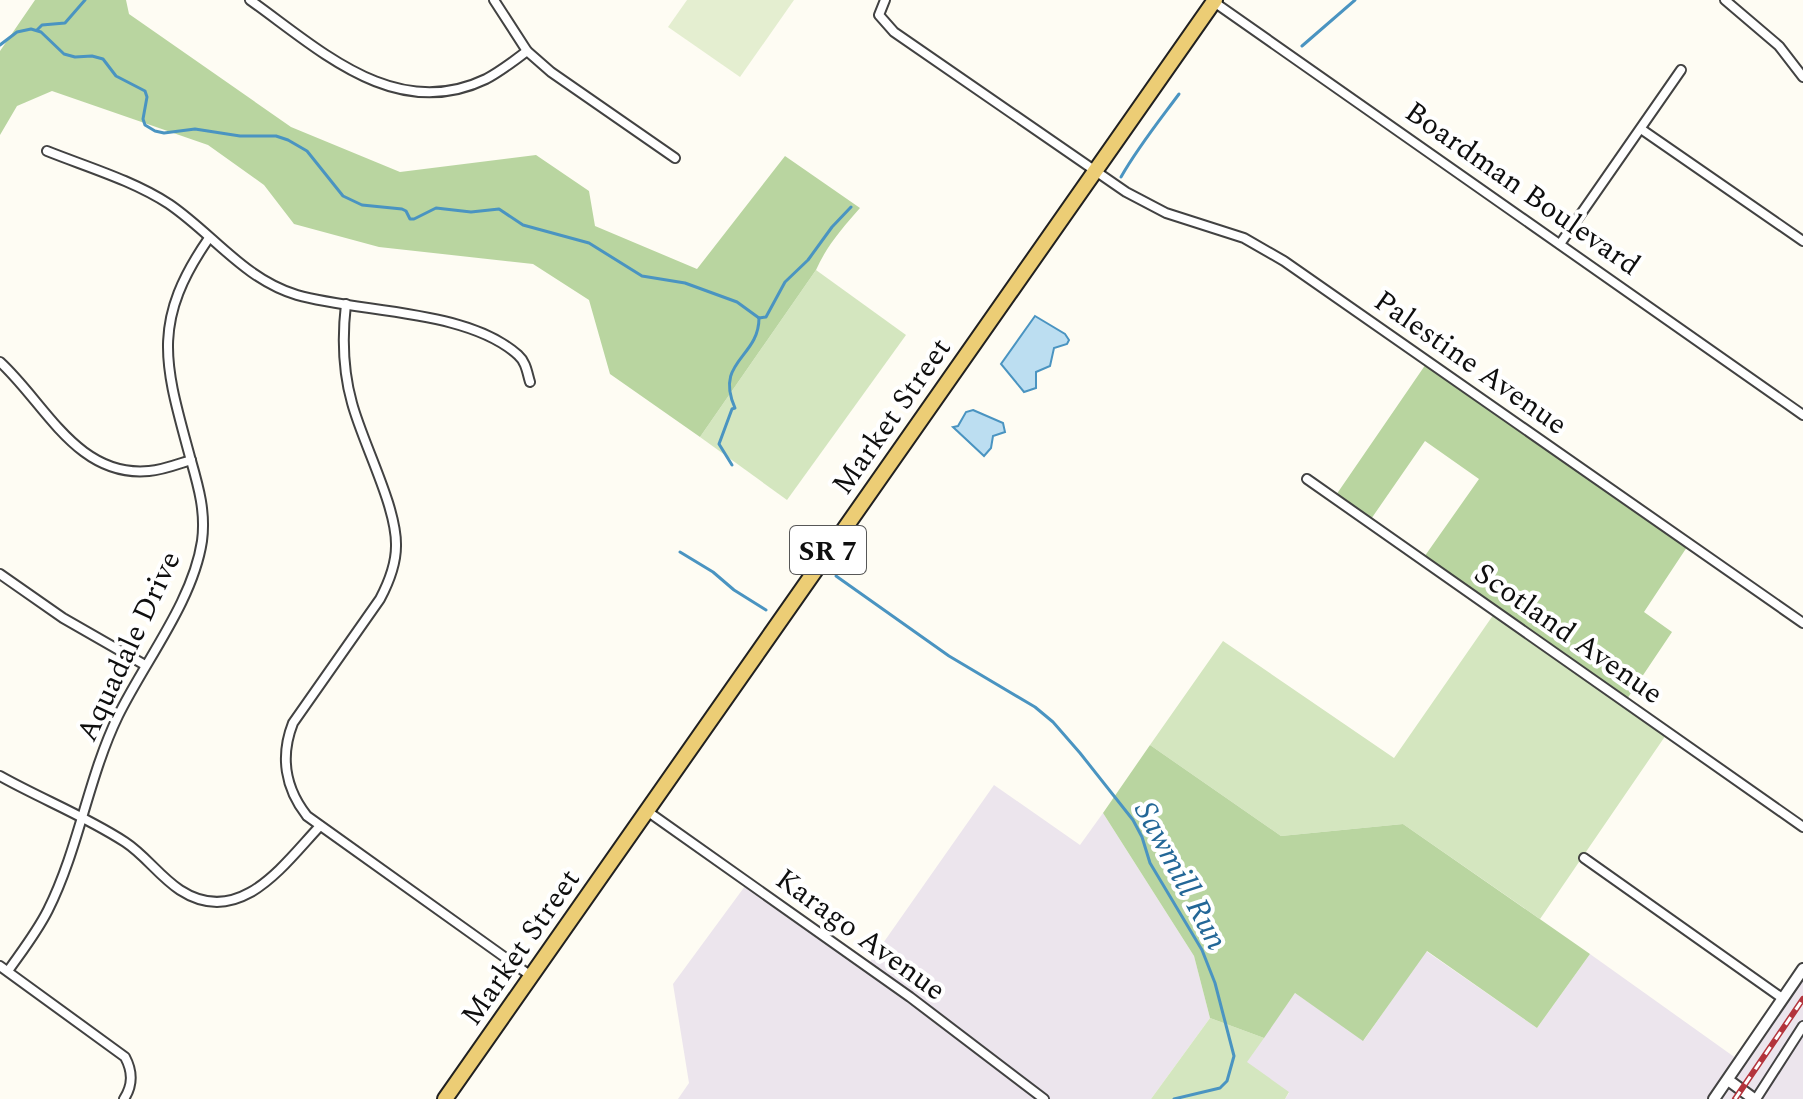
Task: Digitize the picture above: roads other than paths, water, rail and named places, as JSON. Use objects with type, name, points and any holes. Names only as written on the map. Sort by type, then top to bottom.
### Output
[{"type":"main road","name":"Market Street","points":[[445,1099],[1214,1]]},
{"type":"street","points":[[250,0],[344,67],[372,82],[402,90],[438,91],[474,83],[500,71],[527,51]]},
{"type":"street","points":[[494,0],[527,51],[551,72],[675,158]]},
{"type":"street","name":"Palestine Avenue","points":[[885,0],[879,15],[894,32],[1095,171],[1154,208],[1229,231],[1284,261],[1803,623]]},
{"type":"street","points":[[1725,0],[1779,46],[1803,77]]},
{"type":"street","name":"Boardman Boulevard","points":[[1214,1],[1803,415]]},
{"type":"street","points":[[1560,244],[1681,70]]},
{"type":"street","points":[[1641,129],[1803,241]]},
{"type":"street","points":[[47,151],[149,192],[182,214],[270,285],[300,296],[435,319],[478,333],[520,357],[530,382]]},
{"type":"street","name":"Aquadale Drive","points":[[4,968],[49,909],[107,741],[188,586],[200,550],[203,505],[170,380],[167,340],[179,291],[209,238]]},
{"type":"street","points":[[346,304],[343,341],[347,382],[394,527],[396,550],[390,578],[380,599],[299,713],[289,735],[285,760],[293,794],[307,816],[320,826],[531,976]]},
{"type":"street","points":[[0,362],[73,443],[95,461],[116,469],[138,472],[191,460]]},
{"type":"street","name":"Scotland Avenue","points":[[1307,479],[1803,827]]},
{"type":"street","points":[[0,574],[63,618],[145,665]]},
{"type":"street","points":[[0,776],[82,817],[129,845],[180,890],[214,901],[238,898],[258,889],[320,826]]},
{"type":"street","name":"Karago Avenue","points":[[647,811],[910,997],[1044,1099]]},
{"type":"street","points":[[1584,858],[1782,998]]},
{"type":"street","points":[[4,968],[125,1057],[131,1070],[131,1080],[124,1099]]},
{"type":"street","points":[[1714,1099],[1803,969]]},
{"type":"street","points":[[1728,1080],[1755,1099],[1803,1026]]},
{"type":"water","points":[[1035,316],[1065,334],[1069,340],[1067,344],[1054,348],[1050,366],[1036,372],[1036,388],[1024,392],[1001,364]]},
{"type":"water","points":[[973,410],[1003,423],[1005,432],[993,436],[991,448],[984,456],[953,427],[958,426],[966,412]]},
{"type":"waterway","points":[[37,30],[42,25],[65,23],[85,0]]},
{"type":"waterway","points":[[1302,46],[1355,0]]},
{"type":"waterway","name":"Sawmill Run","points":[[0,45],[17,32],[31,29],[41,32],[64,54],[103,59],[116,76],[145,91],[147,97],[143,119],[145,125],[155,131],[164,133],[195,129],[240,136],[276,136],[307,151],[343,196],[362,205],[402,209],[410,219],[436,208],[471,212],[499,209],[523,225],[589,243],[642,276],[685,283],[737,302],[759,318]]},
{"type":"waterway","points":[[1121,177],[1179,94]]},
{"type":"waterway","points":[[759,318],[766,317],[785,282],[808,260],[851,207]]},
{"type":"waterway","name":"Sawmill Run","points":[[732,465],[719,444],[735,408],[730,380],[733,369],[752,342],[759,318]]},
{"type":"waterway","name":"Sawmill Run","points":[[680,552],[766,610]]},
{"type":"waterway","name":"Sawmill Run","points":[[836,576],[949,656],[1035,707],[1080,753],[1133,820],[1150,863],[1202,950],[1215,983],[1234,1056],[1227,1081],[1220,1088],[1174,1099]]},
{"type":"railway","points":[[1735,1099],[1803,999]]}]
